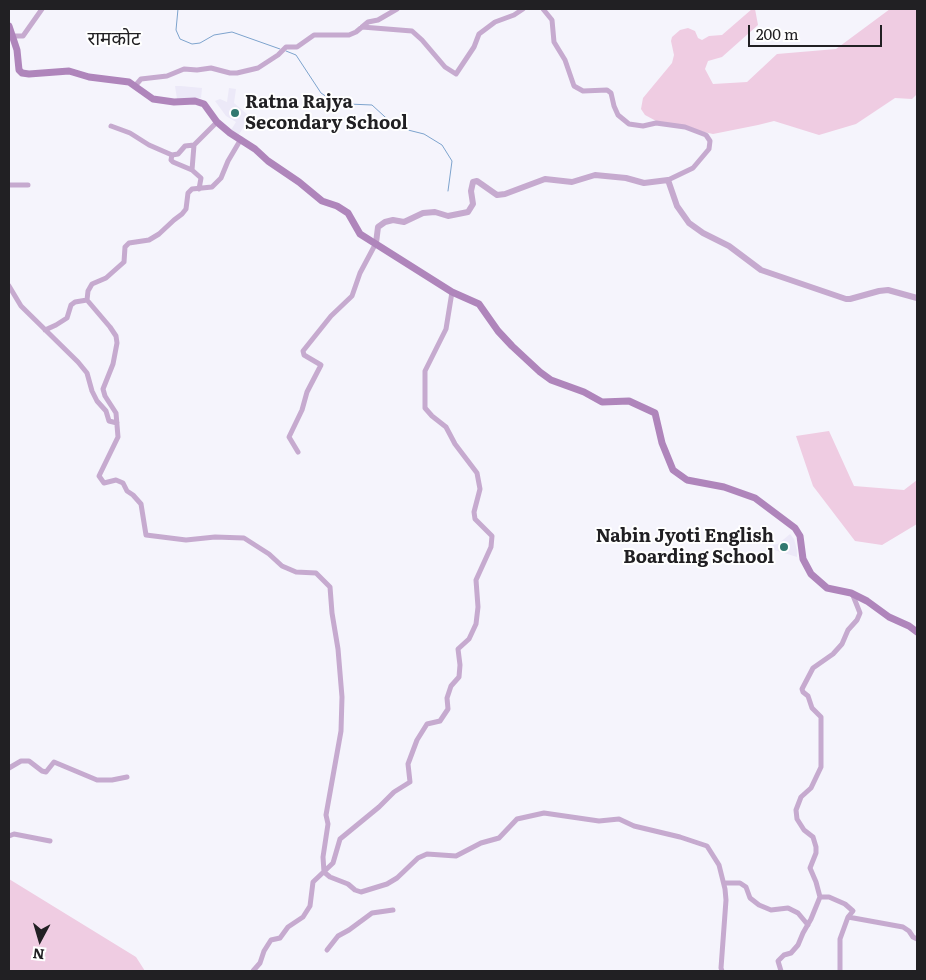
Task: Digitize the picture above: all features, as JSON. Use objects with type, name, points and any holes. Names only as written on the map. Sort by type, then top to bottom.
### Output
[{"type":"main road","points":[[9,26],[17,50],[19,70],[22,73],[36,74],[70,71],[89,77],[122,80],[135,86],[153,99],[202,103],[217,122],[255,149],[276,167],[299,182],[322,201],[337,206],[348,213],[360,234],[452,292],[479,304],[498,332],[551,380],[584,392],[602,402],[630,401],[655,412],[662,443],[673,470],[687,480],[724,487],[755,498],[794,528],[800,536],[803,560],[811,574],[827,588],[851,593],[917,632]]},
{"type":"street","points":[[13,36],[23,36],[42,9]]},
{"type":"street","points":[[135,86],[141,79],[167,76],[184,69],[211,68],[230,73],[258,68],[278,56],[286,47],[297,47],[314,35],[348,35],[368,22],[378,20],[397,9]]},
{"type":"street","points":[[362,27],[412,32],[422,40],[446,67],[456,74],[474,47],[479,34],[495,22],[514,15],[522,9]]},
{"type":"street","points":[[298,452],[289,437],[302,410],[307,392],[321,365],[304,355],[303,351],[331,316],[352,296],[360,274],[376,243],[378,227],[385,222],[393,220],[404,222],[423,213],[436,212],[448,216],[468,212],[473,204],[471,191],[473,182],[477,181],[498,195],[545,179],[572,182],[595,175],[626,178],[644,183],[668,180],[693,168],[709,149],[710,141],[706,135],[685,127],[656,123],[643,126],[629,124],[618,115],[611,93],[607,90],[583,91],[574,86],[565,60],[554,42],[552,20],[544,10],[537,9]]},
{"type":"street","points":[[111,126],[130,133],[148,145],[172,155],[178,154],[185,146],[194,145],[217,122]]},
{"type":"street","points":[[87,300],[88,291],[92,284],[106,278],[124,262],[125,247],[129,243],[149,240],[159,234],[186,208],[188,193],[192,189],[212,187],[221,178],[228,160],[241,139]]},
{"type":"street","points":[[192,170],[194,145]]},
{"type":"street","points":[[172,155],[173,162],[192,170],[201,178],[199,189]]},
{"type":"street","points":[[668,180],[677,206],[689,223],[703,233],[729,246],[761,270],[846,299],[888,290],[917,298]]},
{"type":"street","points":[[9,185],[28,185]]},
{"type":"street","points":[[9,286],[21,306],[78,362],[87,374],[97,402],[106,411],[109,421],[116,423]]},
{"type":"street","points":[[253,971],[260,964],[264,951],[271,940],[280,938],[288,927],[303,917],[310,906],[313,882],[333,863],[340,838],[379,807],[394,792],[410,782],[408,764],[417,740],[427,724],[440,721],[448,709],[447,698],[451,686],[459,677],[458,649],[468,639],[476,624],[478,607],[476,580],[491,547],[492,536],[475,519],[474,512],[480,490],[477,472],[455,444],[446,427],[425,408],[425,371],[446,329],[452,292]]},
{"type":"street","points":[[45,330],[56,326],[67,318],[71,305],[87,300]]},
{"type":"street","points":[[87,300],[100,313],[116,336],[117,349],[103,389],[104,396],[116,414],[118,437],[99,476],[104,482],[116,480],[123,483],[127,491],[141,504],[146,534],[186,540],[214,537],[244,538],[270,554],[282,566],[296,572],[316,573],[330,587],[342,697],[341,731],[326,815],[328,824],[323,857],[324,872]]},
{"type":"street","points":[[781,971],[778,961],[784,955],[791,953],[798,945],[820,896],[810,868],[816,853],[813,836],[804,830],[797,819],[796,810],[801,798],[811,788],[821,766],[821,716],[812,708],[808,696],[802,692],[802,689],[813,668],[833,654],[842,644],[848,630],[857,620],[860,612],[851,593]]},
{"type":"street","points":[[9,768],[21,761],[28,762],[46,772],[54,762],[98,780],[127,777]]},
{"type":"street","points":[[324,872],[361,892],[387,884],[397,878],[418,858],[427,854],[456,856],[481,843],[499,838],[517,819],[544,813],[599,821],[619,819],[634,826],[680,837],[707,846],[719,865],[724,883],[726,900],[722,971]]},
{"type":"street","points":[[9,836],[14,834],[50,840]]},
{"type":"street","points":[[724,883],[740,883],[746,887],[750,898],[759,905],[770,910],[788,908],[798,913],[808,925]]},
{"type":"street","points":[[820,896],[829,897],[845,904],[852,911],[840,939],[840,971]]},
{"type":"street","points":[[327,950],[338,936],[372,912],[393,910]]},
{"type":"street","points":[[848,917],[904,927],[917,939]]},
{"type":"shaded area","points":[[752,9],[755,9],[758,25],[722,57],[708,61],[705,69],[713,84],[747,82],[777,54],[836,49],[890,9],[917,9],[917,94],[912,99],[895,98],[856,124],[819,135],[774,121],[713,134],[658,122],[645,115],[641,109],[643,98],[672,63],[674,55],[672,37],[680,30],[688,28],[695,31],[698,38],[702,40],[709,36],[722,35]]},
{"type":"shaded area","points":[[175,86],[202,88],[201,98],[177,99]]},
{"type":"shaded area","name":"Ratna Rajya Secondary School","points":[[229,88],[236,89],[234,103],[248,115],[248,120],[238,136],[231,130],[236,122],[226,116],[215,101],[220,99],[227,102]]},
{"type":"shaded area","points":[[829,431],[854,486],[904,490],[917,480],[917,524],[882,545],[855,541],[813,486],[796,436]]},
{"type":"shaded area","name":"Nabin Jyoti English Boarding School","points":[[790,534],[794,539],[797,557],[771,549],[773,545],[778,544]]},
{"type":"shaded area","points":[[9,879],[136,957],[145,971],[9,971]]},
{"type":"waterway","points":[[178,9],[176,30],[180,39],[192,44],[200,43],[214,35],[232,32],[280,49]]},
{"type":"waterway","points":[[286,51],[296,55],[321,93],[330,99],[348,104],[372,105],[396,127],[424,134],[442,145],[452,161],[448,191]]},
{"type":"place","name":"Ratna Rajya Secondary School","points":[[235,113]]},
{"type":"place","name":"Nabin Jyoti English Boarding School","points":[[784,547]]},
{"type":"district","name":"रामकोट","points":[[114,39]]}]
